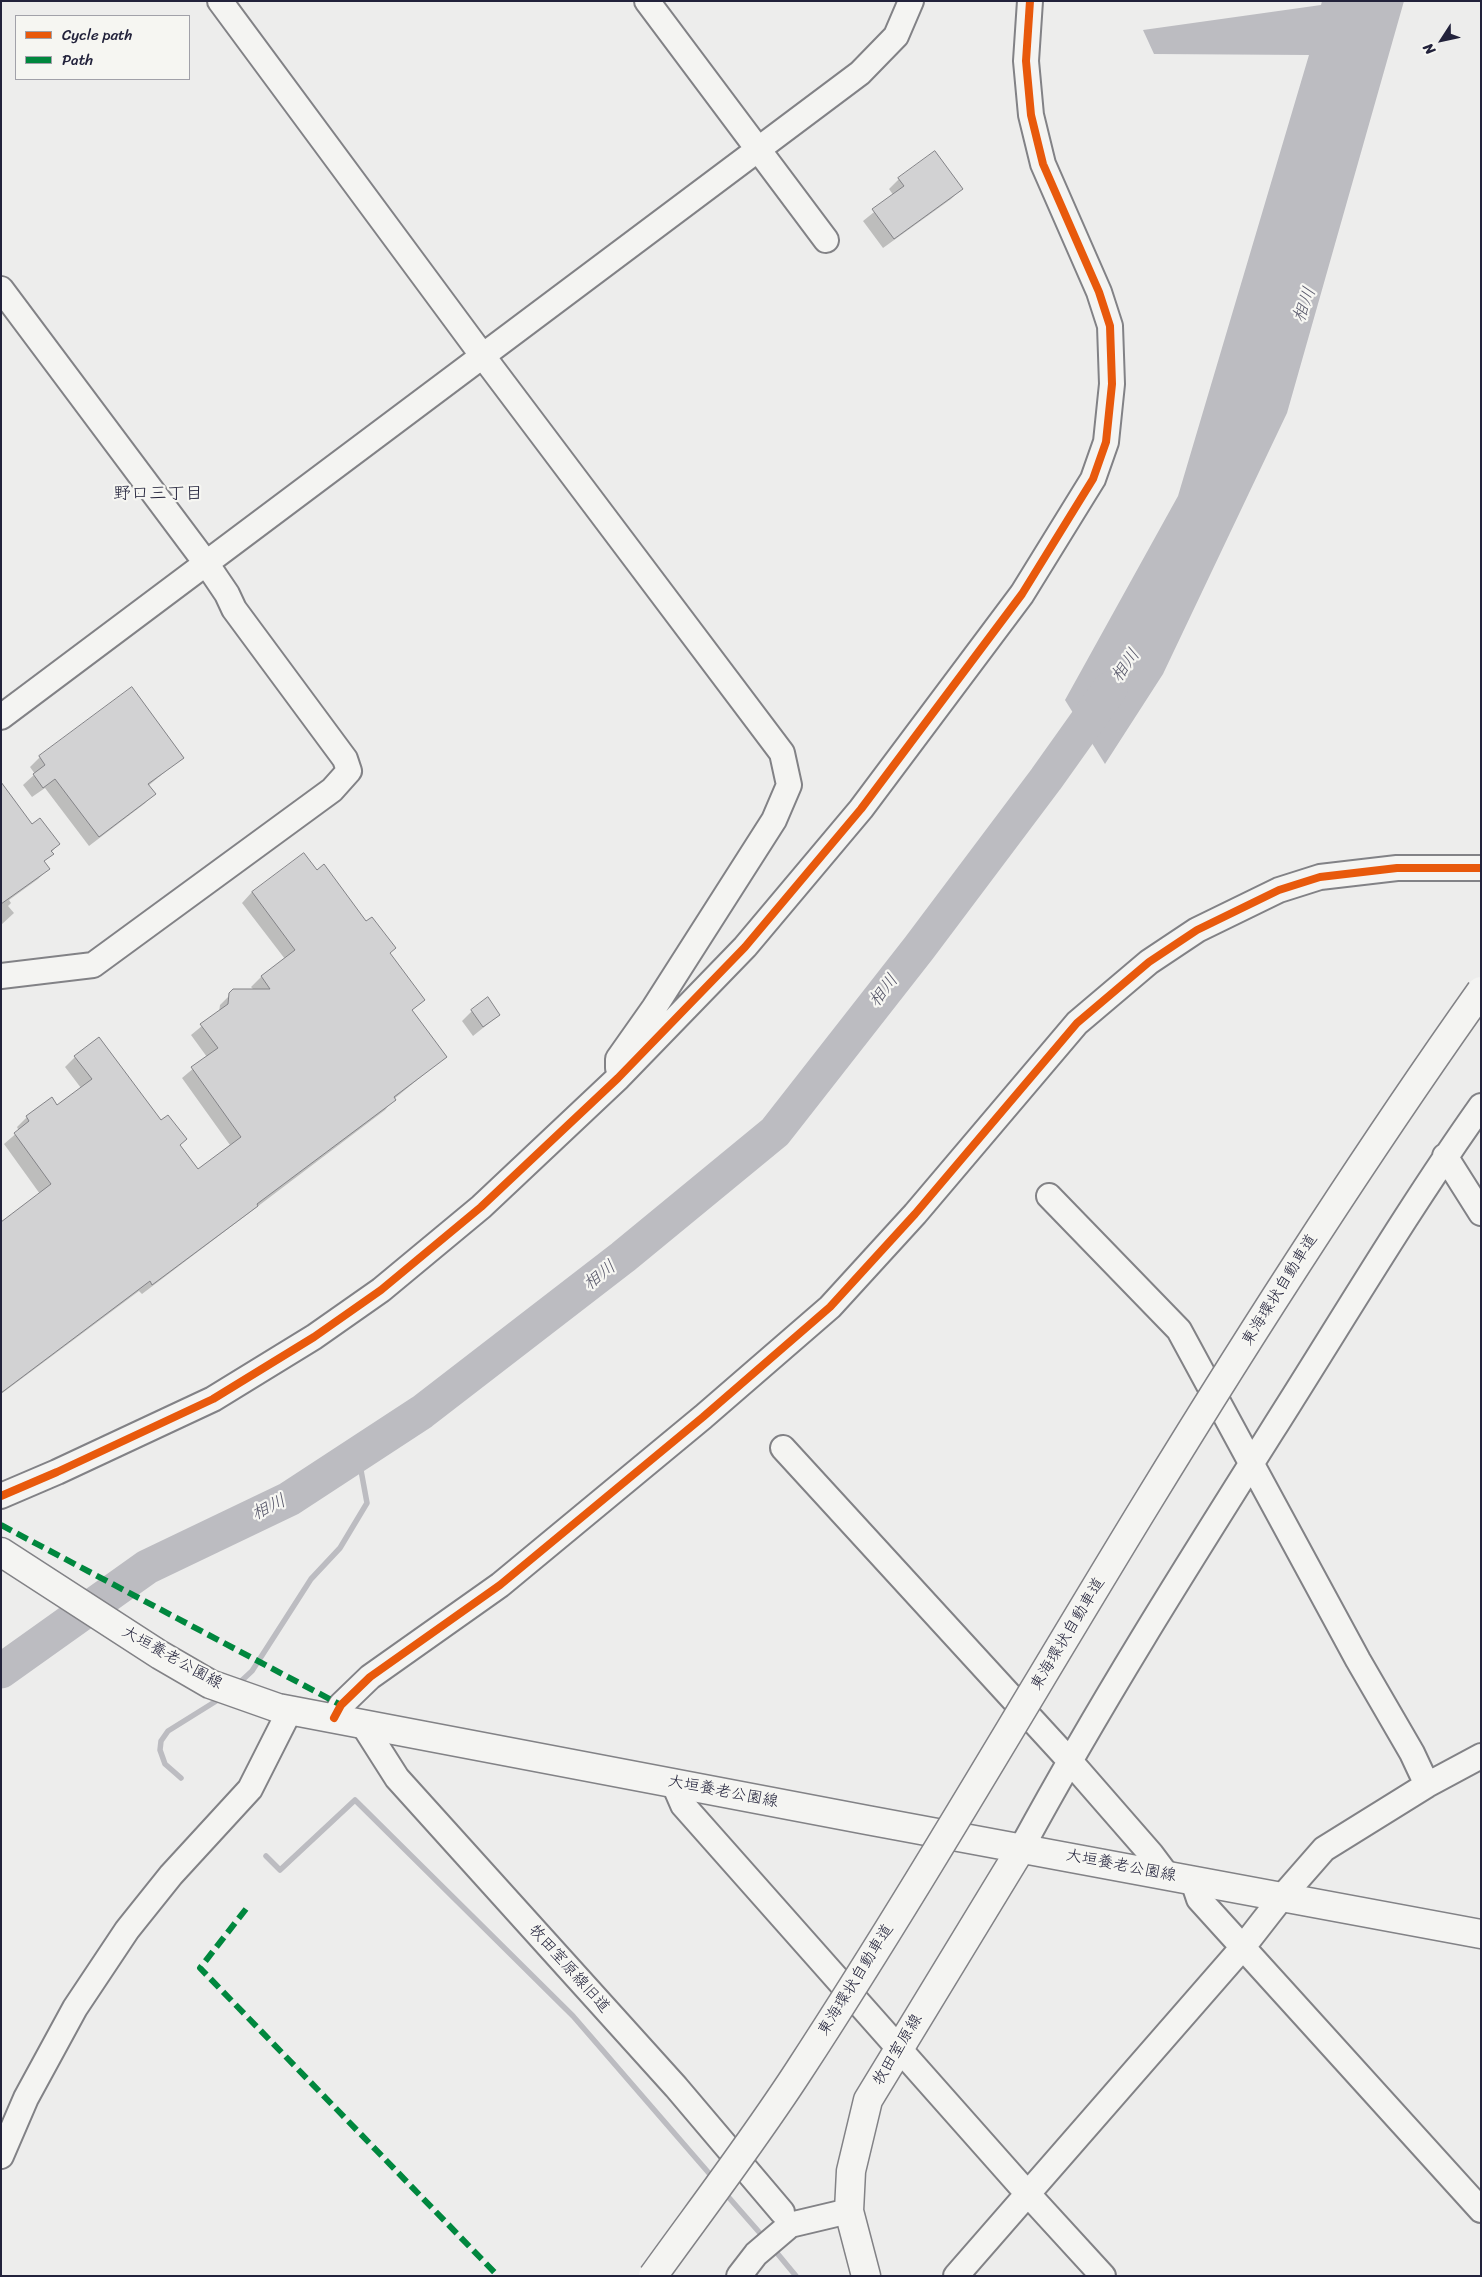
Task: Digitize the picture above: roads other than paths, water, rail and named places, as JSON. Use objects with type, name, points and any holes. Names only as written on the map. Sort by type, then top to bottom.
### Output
[{"type":"main road","name":"東海環状自動車道","points":[[652,2276],[797,2073],[886,1935],[1141,1513],[1272,1303],[1409,1093],[1481,991]]},
{"type":"main road","name":"大垣養老公園線","points":[[1,1552],[160,1655],[210,1684],[284,1709],[1481,1934]]},
{"type":"main road","name":"牧田室原線","points":[[866,2276],[849,2211],[851,2171],[868,2100],[1022,1847]]},
{"type":"street","points":[[220,1],[482,355],[782,753],[789,786],[774,820],[654,1008],[618,1059],[618,1078]]},
{"type":"street","points":[[647,1],[826,240]]},
{"type":"street","points":[[1,717],[860,73],[896,36],[911,1]]},
{"type":"street","points":[[1,1496],[213,1399],[314,1337],[381,1290],[481,1207],[618,1078],[745,948],[861,809],[1022,594],[1093,479],[1106,442],[1112,384],[1110,326],[1099,292],[1043,164],[1033,125],[1026,61],[1030,1]]},
{"type":"street","points":[[1,288],[206,563],[228,594],[234,609],[345,759],[349,771],[332,790],[93,965],[1,976]]},
{"type":"street","points":[[334,1718],[341,1705],[370,1676],[500,1586],[703,1417],[830,1307],[914,1214],[1077,1023],[1148,962],[1197,930],[1279,890],[1320,877],[1397,868],[1481,868]]},
{"type":"street","points":[[1022,1847],[1069,1760],[1252,1463],[1446,1156],[1481,1106]]},
{"type":"street","points":[[1446,1156],[1474,1183],[1481,1213]]},
{"type":"street","points":[[1049,1196],[1179,1330],[1358,1660],[1412,1752],[1427,1785]]},
{"type":"street","points":[[783,1448],[1069,1760],[1151,1854],[1166,1874]]},
{"type":"street","points":[[1,2156],[26,2098],[75,2008],[127,1930],[171,1875],[250,1789],[284,1709]]},
{"type":"street","name":"牧田室原線旧道","points":[[362,1723],[397,1778],[676,2087],[780,2222]]},
{"type":"street","points":[[956,2276],[1243,1947],[1282,1896],[1324,1849],[1427,1785],[1481,1756]]},
{"type":"street","points":[[673,1782],[683,1805],[1103,2276]]},
{"type":"street","points":[[1193,1881],[1199,1899],[1481,2210]]},
{"type":"street","points":[[739,2276],[780,2222],[790,2225],[849,2211]]},
{"type":"water","points":[[1322,1],[1404,1],[1287,413],[1163,674],[1105,764],[1065,700],[1178,496],[1309,55],[1154,54],[1143,30],[1321,5]]},
{"type":"waterway","name":"相川","points":[[1,1671],[147,1567],[289,1499],[422,1412],[623,1257],[775,1132],[919,948],[1046,779],[1110,689]]},
{"type":"waterway","points":[[238,1684],[252,1671],[311,1579],[340,1548],[367,1503],[358,1454]]},
{"type":"waterway","points":[[181,1778],[165,1764],[160,1750],[161,1741],[168,1731],[221,1698]]},
{"type":"waterway","points":[[266,1856],[280,1870],[355,1800],[573,2016],[714,2179]]},
{"type":"waterway","points":[[724,2192],[766,2240]]},
{"type":"waterway","points":[[772,2247],[796,2276]]},
{"type":"district","name":"野口三丁目","points":[[158,494]]}]
